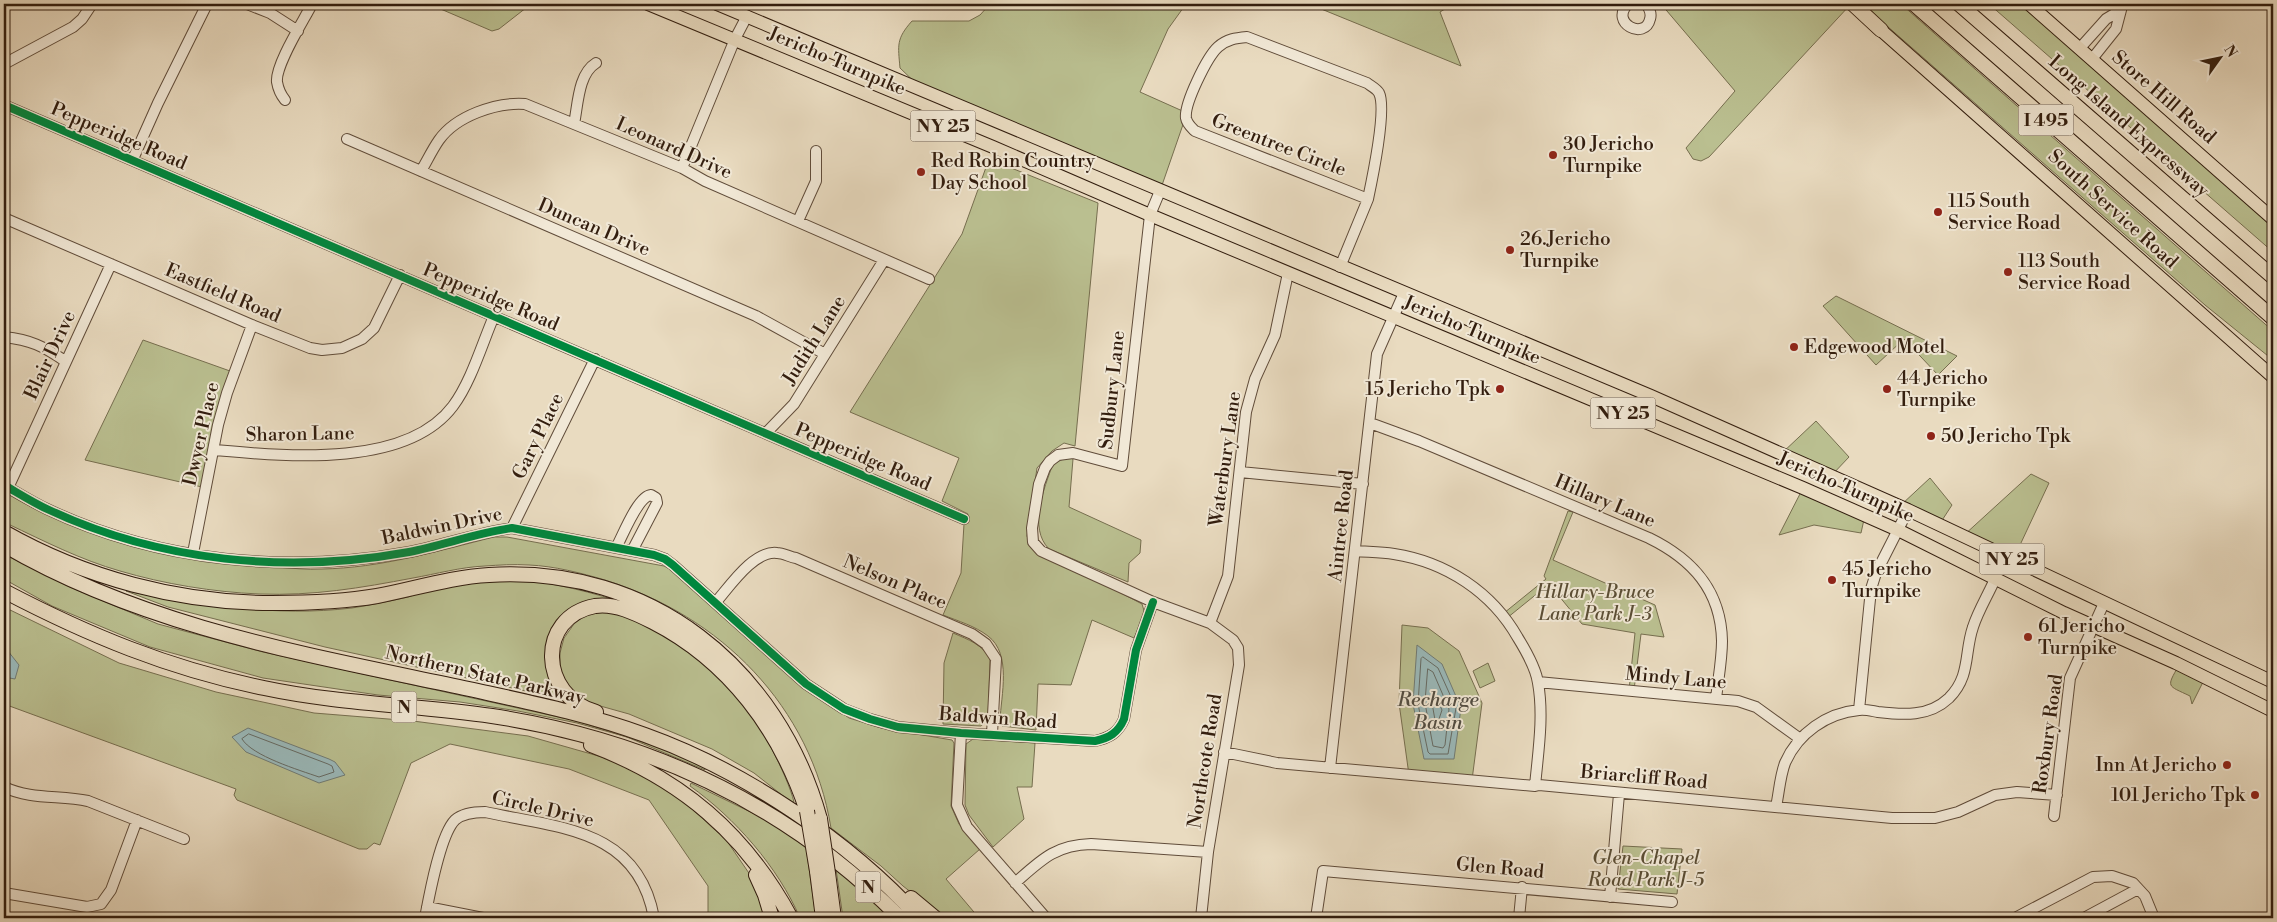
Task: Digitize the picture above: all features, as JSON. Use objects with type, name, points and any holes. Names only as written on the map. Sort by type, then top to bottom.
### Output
[{"type":"highway","points":[[1854,4],[1881,30]]},
{"type":"highway","name":"I 495","points":[[1914,4],[2273,318]]},
{"type":"highway","name":"Long Island Expressway","points":[[1959,4],[2273,277]]},
{"type":"highway","points":[[2199,212],[2273,268]]},
{"type":"highway","points":[[4,532],[47,554],[92,572],[175,594],[224,601],[273,603],[339,600],[375,596],[469,577],[503,574],[557,578],[608,590],[653,608],[682,624],[713,647],[746,678],[770,708],[791,742],[808,780],[820,819],[823,918]]},
{"type":"highway","name":"Northern State Parkway","points":[[4,545],[56,572],[109,596],[194,626],[290,650],[531,703],[644,734],[689,753],[751,785],[815,828],[868,869],[919,918]]},
{"type":"highway","name":"Northern State Parkway","points":[[4,591],[104,640],[165,663],[221,678],[317,698],[461,712],[521,721],[585,735],[642,753],[727,789],[786,824],[834,857],[900,918]]},
{"type":"highway","points":[[4,599],[46,622],[103,648],[162,669],[220,686],[321,706],[507,726],[584,743],[623,758],[663,778],[694,800],[730,833],[762,872],[791,918]]},
{"type":"highway","points":[[644,734],[601,713],[581,707],[567,696],[557,682],[552,662],[555,640],[562,627],[575,614],[595,606],[618,607],[664,628],[706,657],[745,695],[769,729],[791,768],[807,811],[834,918]]},
{"type":"highway","points":[[730,833],[761,884],[772,918]]},
{"type":"highway","points":[[868,869],[896,885],[936,918]]},
{"type":"main road","name":"Jericho Turnpike","points":[[648,4],[993,146],[1150,215],[1898,530],[2093,627],[2179,665],[2273,711]]},
{"type":"main road","name":"Jericho Turnpike","points":[[717,4],[1651,396],[1908,510],[2273,682]]},
{"type":"main road","points":[[1848,4],[1881,30]]},
{"type":"main road","name":"Store Hill Road","points":[[2029,4],[2273,219]]},
{"type":"main road","name":"South Service Road","points":[[1881,30],[2273,377]]},
{"type":"street","points":[[4,64],[73,27],[82,19],[92,4]]},
{"type":"street","points":[[133,159],[207,4]]},
{"type":"street","points":[[247,4],[270,13],[298,30]]},
{"type":"street","points":[[285,100],[277,82],[278,76],[298,30],[312,4]]},
{"type":"street","points":[[1628,4],[1623,10],[1623,19],[1629,27],[1638,29],[1649,22],[1651,12],[1646,4]]},
{"type":"street","points":[[2080,48],[2106,19],[2124,7]]},
{"type":"street","points":[[2092,59],[2116,29],[2124,7]]},
{"type":"street","points":[[682,168],[735,39],[747,16]]},
{"type":"street","name":"Greentree Circle","points":[[1340,267],[1368,199],[1381,115],[1381,100],[1377,91],[1367,83],[1247,37],[1229,40],[1217,48],[1188,103],[1186,117],[1188,124],[1195,131],[1368,199]]},
{"type":"street","points":[[574,124],[584,75],[589,67],[596,63]]},
{"type":"street","name":"Leonard Drive","points":[[421,171],[440,139],[456,124],[472,115],[504,104],[525,104],[682,168],[704,181],[929,279]]},
{"type":"street","name":"Pepperidge Road","points":[[4,105],[964,519]]},
{"type":"street","name":"Duncan Drive","points":[[347,139],[756,316],[824,354]]},
{"type":"street","points":[[798,221],[816,181],[816,152]]},
{"type":"street","name":"Sudbury Lane","points":[[1153,602],[1041,550],[1033,542],[1032,528],[1039,484],[1044,468],[1058,455],[1070,453],[1122,466],[1150,215],[1160,191]]},
{"type":"street","name":"Eastfield Road","points":[[4,218],[252,325],[310,348],[322,350],[342,348],[362,339],[374,328],[400,275]]},
{"type":"street","name":"Judith Lane","points":[[766,432],[794,404],[884,260]]},
{"type":"street","name":"Blair Drive","points":[[6,487],[111,264]]},
{"type":"street","name":"Waterbury Lane","points":[[1210,623],[1228,576],[1246,412],[1251,391],[1275,335],[1288,273]]},
{"type":"street","name":"Aintree Road","points":[[1330,768],[1378,354],[1395,318],[1404,293]]},
{"type":"street","name":"Sharon Lane","points":[[214,450],[280,455],[324,454],[384,447],[414,438],[435,425],[452,406],[463,389],[494,316]]},
{"type":"street","name":"Dwyer Place","points":[[193,553],[227,393],[252,325]]},
{"type":"street","points":[[4,337],[30,340],[66,361]]},
{"type":"street","name":"Gary Place","points":[[512,528],[595,359]]},
{"type":"street","name":"Hillary Lane","points":[[1370,423],[1428,445],[1649,538],[1679,555],[1702,578],[1713,598],[1718,613],[1722,644],[1716,699]]},
{"type":"street","points":[[1240,472],[1363,484]]},
{"type":"street","name":"Baldwin Drive","points":[[6,487],[49,510],[99,530],[148,544],[216,558],[264,562],[344,561],[408,552],[491,531],[512,528],[665,559],[716,602],[806,684],[836,704],[870,719]]},
{"type":"street","points":[[616,548],[639,504],[646,496],[651,495],[656,498],[656,503],[632,551]]},
{"type":"street","points":[[1859,710],[1871,589],[1876,573],[1908,510]]},
{"type":"street","points":[[1356,550],[1394,554],[1425,562],[1450,572],[1476,588],[1496,606],[1511,625],[1525,650],[1538,682],[1540,729],[1535,786]]},
{"type":"street","name":"Nelson Place","points":[[716,602],[756,558],[764,554],[777,553],[796,558],[972,634],[986,644],[996,659],[992,734]]},
{"type":"street","points":[[1776,807],[1785,763],[1799,738],[1829,718],[1859,710],[1913,714],[1926,712],[1949,698],[1964,675],[1973,626],[1995,579]]},
{"type":"street","points":[[1153,602],[1210,623]]},
{"type":"street","name":"Baldwin Road","points":[[870,719],[898,727],[961,733],[1095,740],[1107,738],[1121,727],[1124,720],[1136,650],[1153,602]]},
{"type":"street","name":"Roxbury Road","points":[[2054,816],[2070,678],[2104,603]]},
{"type":"street","name":"Northcote Road","points":[[1201,918],[1208,852],[1239,654],[1233,640],[1210,623]]},
{"type":"street","name":"Mindy Lane","points":[[1538,682],[1738,701],[1756,707],[1799,738]]},
{"type":"street","points":[[961,733],[956,792],[959,812],[967,827],[1046,918]]},
{"type":"street","name":"Briarcliff Road","points":[[1224,752],[1277,763],[1535,786],[1539,784],[1619,794],[1924,819],[1958,812],[1995,795],[2017,792],[2057,795]]},
{"type":"street","points":[[4,787],[36,798],[75,798],[88,801],[184,839]]},
{"type":"street","points":[[1610,897],[1619,794]]},
{"type":"street","name":"Circle Drive","points":[[425,918],[433,877],[444,842],[454,821],[465,814],[485,812],[568,830],[596,838],[612,847],[634,869],[644,884],[654,918]]},
{"type":"street","points":[[4,893],[87,906],[101,904],[111,890],[137,820]]},
{"type":"street","points":[[1015,882],[1045,856],[1060,848],[1074,844],[1208,852]]},
{"type":"street","name":"Glen Road","points":[[1316,918],[1323,871],[1672,902]]},
{"type":"street","points":[[2015,918],[2093,876],[2112,876],[2133,883],[2145,896],[2154,918]]},
{"type":"street","points":[[1519,918],[1522,888]]},
{"type":"street","points":[[2084,918],[2138,889]]},
{"type":"street","points":[[427,907],[483,918]]},
{"type":"green space","points":[[435,4],[531,4],[499,29],[492,31],[436,7]]},
{"type":"green space","points":[[990,4],[1186,4],[1168,29],[1140,92],[1187,113],[1160,191],[924,91],[900,68],[899,43],[903,33],[912,21],[969,21],[980,15]]},
{"type":"green space","points":[[1309,4],[1453,4],[1440,12],[1461,66]]},
{"type":"green space","points":[[1661,4],[1850,5],[1709,157],[1701,161],[1693,159],[1686,148],[1735,91]]},
{"type":"green space","points":[[1862,4],[1901,4],[2273,331],[2273,360],[2205,305]]},
{"type":"green space","points":[[1989,4],[2022,4],[2041,20],[2273,225],[2273,252]]},
{"type":"green space","points":[[989,159],[1098,203],[1075,446],[1064,443],[1052,451],[1037,468],[1027,536],[1030,545],[1142,604],[1145,614],[1134,638],[1092,620],[1071,685],[1038,684],[1036,730],[1002,726],[1000,721],[1003,664],[1000,653],[988,636],[978,629],[943,615],[961,573],[964,524],[968,514],[942,501],[959,458],[850,412],[962,234]]},
{"type":"green space","points":[[1836,296],[1957,356],[1938,375],[1904,339],[1876,365],[1823,306]]},
{"type":"green space","points":[[143,340],[230,371],[202,487],[85,460]]},
{"type":"green space","points":[[1816,421],[1849,457],[1831,476],[1781,454]]},
{"type":"green space","points":[[1067,457],[1073,459],[1069,507],[1141,540],[1140,553],[1129,563],[1128,582],[1049,549],[1043,540],[1039,519],[1042,496],[1053,464]]},
{"type":"green space","points":[[2031,474],[2049,483],[2013,560],[1963,536]]},
{"type":"green space","points":[[1930,478],[1952,505],[1939,525],[1901,505]]},
{"type":"green space","points":[[1803,488],[1865,515],[1861,533],[1814,525],[1779,535]]},
{"type":"green space","points":[[4,492],[35,509],[101,536],[135,546],[205,560],[305,569],[344,568],[409,558],[494,537],[507,537],[664,566],[677,573],[810,690],[849,718],[881,728],[952,740],[954,743],[951,806],[959,824],[980,849],[946,879],[979,918],[943,917],[831,828],[820,784],[804,743],[781,705],[754,672],[722,642],[686,617],[647,596],[605,580],[577,572],[548,567],[518,565],[467,568],[355,588],[299,594],[242,593],[189,587],[105,567],[8,524],[4,521]]},
{"type":"green space","name":"Hillary-Bruce Lane Park J-3","points":[[1568,511],[1573,512],[1553,560],[1655,605],[1664,637],[1641,634],[1634,690],[1629,690],[1635,633],[1582,624],[1549,584],[1507,618],[1504,613],[1546,579],[1544,576]]},
{"type":"green space","points":[[4,554],[70,587],[158,624],[263,652],[577,721],[624,736],[577,723],[518,711],[460,702],[378,695],[263,678],[150,647],[52,606],[4,579]]},
{"type":"green space","points":[[527,580],[588,592],[646,611],[596,602],[551,638],[560,692],[558,698],[325,647],[168,607],[126,591],[210,605],[295,611],[352,608],[408,597],[448,585]]},
{"type":"green space","points":[[4,607],[119,663],[216,692],[314,713],[413,721],[528,736],[616,761],[678,796],[727,841],[755,882],[766,918],[708,918],[708,886],[649,800],[569,769],[450,744],[411,763],[380,845],[374,843],[367,849],[359,849],[237,800],[234,795],[236,789],[4,704]]},
{"type":"green space","points":[[600,611],[617,612],[650,627],[684,648],[729,686],[740,698],[763,733],[779,763],[794,802],[792,803],[754,773],[712,749],[629,714],[586,702],[570,689],[560,671],[560,653],[564,638],[574,624],[585,615]]},
{"type":"green space","points":[[1402,625],[1428,628],[1459,651],[1482,703],[1472,780],[1409,775],[1399,703]]},
{"type":"green space","points":[[953,633],[979,646],[990,659],[988,720],[981,726],[943,724],[944,663]]},
{"type":"green space","points":[[1488,663],[1495,681],[1480,688],[1473,671]]},
{"type":"green space","points":[[2179,665],[2205,678],[2192,704],[2190,696],[2171,685],[2172,678]]},
{"type":"green space","points":[[628,737],[667,750],[705,767],[705,770]]},
{"type":"green space","points":[[973,739],[1035,743],[1032,787],[1017,787],[1024,819],[993,847],[969,815],[965,805],[966,744]]},
{"type":"green space","points":[[691,783],[771,822],[844,872],[894,918],[843,918],[836,869],[806,847],[816,918],[800,918],[780,880],[754,845],[723,813],[690,786]]},
{"type":"green space","name":"Glen-Chapel Road Park J-5","points":[[1623,846],[1682,849],[1677,894],[1618,889]]},
{"type":"water","name":"Recharge Basin","points":[[1417,645],[1442,664],[1461,708],[1454,759],[1424,759],[1413,704]]},
{"type":"water","points":[[4,646],[19,665],[15,679],[4,677]]},
{"type":"water","points":[[248,728],[329,759],[335,762],[345,775],[319,783],[246,752],[232,737]]},
{"type":"cycle path","points":[[4,105],[964,519]]},
{"type":"cycle path","points":[[4,485],[41,506],[90,527],[134,541],[179,552],[225,559],[271,562],[363,559],[409,552],[512,528],[654,555],[665,559],[673,565],[806,684],[844,709],[898,727],[961,733],[1095,741],[1105,738],[1116,731],[1124,719],[1136,650],[1153,602]]},
{"type":"place","name":"30 Jericho Turnpike","points":[[1553,155]]},
{"type":"place","name":"Red Robin Country Day School","points":[[921,172]]},
{"type":"place","name":"115 South Service Road","points":[[1938,212]]},
{"type":"place","name":"26.Jericho Turnpike","points":[[1510,250]]},
{"type":"place","name":"113 South Service Road","points":[[2008,272]]},
{"type":"place","name":"Edgewood Motel","points":[[1794,347]]},
{"type":"place","name":"15 Jericho Tpk","points":[[1500,389]]},
{"type":"place","name":"44 Jericho Turnpike","points":[[1887,389]]},
{"type":"place","name":"50 Jericho Tpk","points":[[1931,436]]},
{"type":"place","name":"45 Jericho Turnpike","points":[[1832,580]]},
{"type":"place","name":"61 Jericho Turnpike","points":[[2028,637]]},
{"type":"place","name":"Inn At Jericho","points":[[2227,765]]},
{"type":"place","name":"101 Jericho Tpk","points":[[2255,795]]}]
